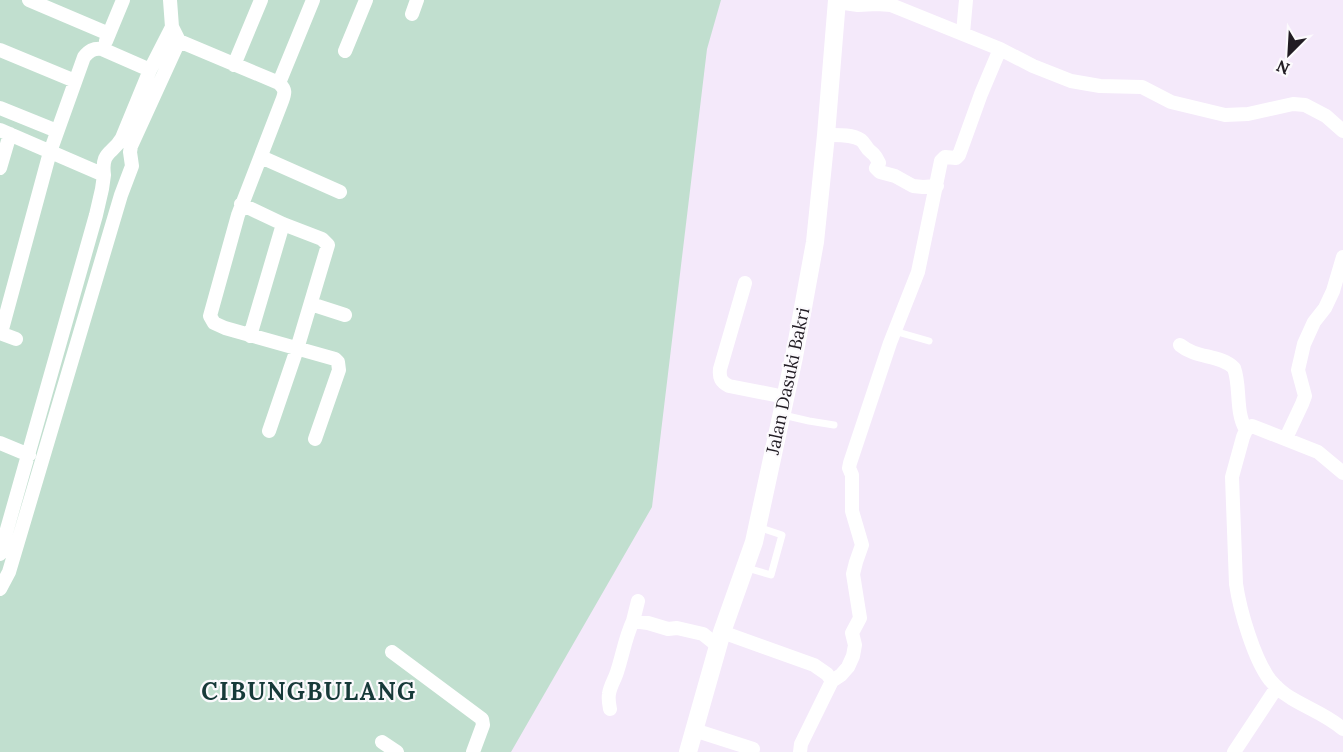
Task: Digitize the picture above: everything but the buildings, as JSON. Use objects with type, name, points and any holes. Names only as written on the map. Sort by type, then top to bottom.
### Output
[{"type":"main road","name":"Jalan Dasuki Bakri","points":[[688,752],[720,639],[754,542],[795,347],[815,242],[837,1]]},
{"type":"street","points":[[29,0],[109,34]]},
{"type":"street","points":[[102,49],[123,0]]},
{"type":"street","points":[[170,0],[172,27],[179,41],[284,87],[285,92],[241,204],[210,316],[219,326],[336,359],[339,366],[315,440]]},
{"type":"street","points":[[234,65],[261,0]]},
{"type":"street","points":[[279,83],[314,0]]},
{"type":"street","points":[[345,51],[366,0]]},
{"type":"street","points":[[963,33],[966,0]]},
{"type":"street","points":[[837,1],[858,5],[891,5],[963,33],[1071,81],[1100,86],[1142,87],[1171,102],[1225,115],[1248,114],[1293,104],[1305,105],[1326,116],[1343,131]]},
{"type":"street","points":[[0,554],[96,215],[104,175],[103,165],[106,156],[122,138],[150,70],[172,27]]},
{"type":"street","points":[[0,589],[9,572],[121,195],[130,173],[132,166],[130,146],[179,41]]},
{"type":"street","points":[[16,339],[1,333],[50,152],[84,57],[89,51],[96,48],[102,49],[150,70]]},
{"type":"street","points":[[800,752],[801,744],[832,681],[841,675],[851,662],[855,645],[852,633],[860,618],[853,574],[862,545],[852,511],[850,463],[894,331],[918,272],[941,160],[945,157],[956,158],[958,155],[1000,49]]},
{"type":"street","points":[[0,50],[75,81]]},
{"type":"street","points":[[0,108],[57,131]]},
{"type":"street","points":[[0,168],[5,132],[104,175]]},
{"type":"street","points":[[826,135],[841,135],[863,141],[868,150],[875,154],[879,163],[876,168],[880,172],[895,176],[914,186],[937,186]]},
{"type":"street","points":[[261,157],[340,192]]},
{"type":"street","points":[[241,204],[322,239],[328,245],[297,349],[269,431]]},
{"type":"street","points":[[250,336],[283,224]]},
{"type":"street","points":[[1286,438],[1305,396],[1298,370],[1304,344],[1333,291],[1343,257]]},
{"type":"street","points":[[745,283],[719,377],[729,386],[783,406]]},
{"type":"street","points":[[311,304],[345,315]]},
{"type":"street","points":[[1180,345],[1193,353],[1224,360],[1234,368],[1241,423],[1246,430]]},
{"type":"street","points":[[1343,473],[1318,452],[1250,426],[1246,430],[1232,477],[1238,599],[1265,672],[1277,687],[1292,698],[1326,716],[1343,729]]},
{"type":"street","points":[[0,443],[29,455]]},
{"type":"street","points":[[610,709],[611,686],[638,601]]},
{"type":"street","points":[[633,621],[703,634],[814,666],[827,674],[832,681]]},
{"type":"street","points":[[392,652],[482,719],[483,725],[473,752]]},
{"type":"street","points":[[1234,752],[1277,687]]},
{"type":"street","points":[[694,730],[753,749]]},
{"type":"street","points":[[382,742],[398,752]]},
{"type":"lane","points":[[894,331],[929,341]]},
{"type":"lane","points":[[783,406],[809,421],[834,425]]},
{"type":"lane","points":[[745,567],[771,575],[782,534],[757,527]]},
{"type":"green space","points":[[0,0],[721,0],[707,49],[652,507],[511,752],[0,752]]},
{"type":"district","name":"CIBUNGBULANG","points":[[309,692]]}]
